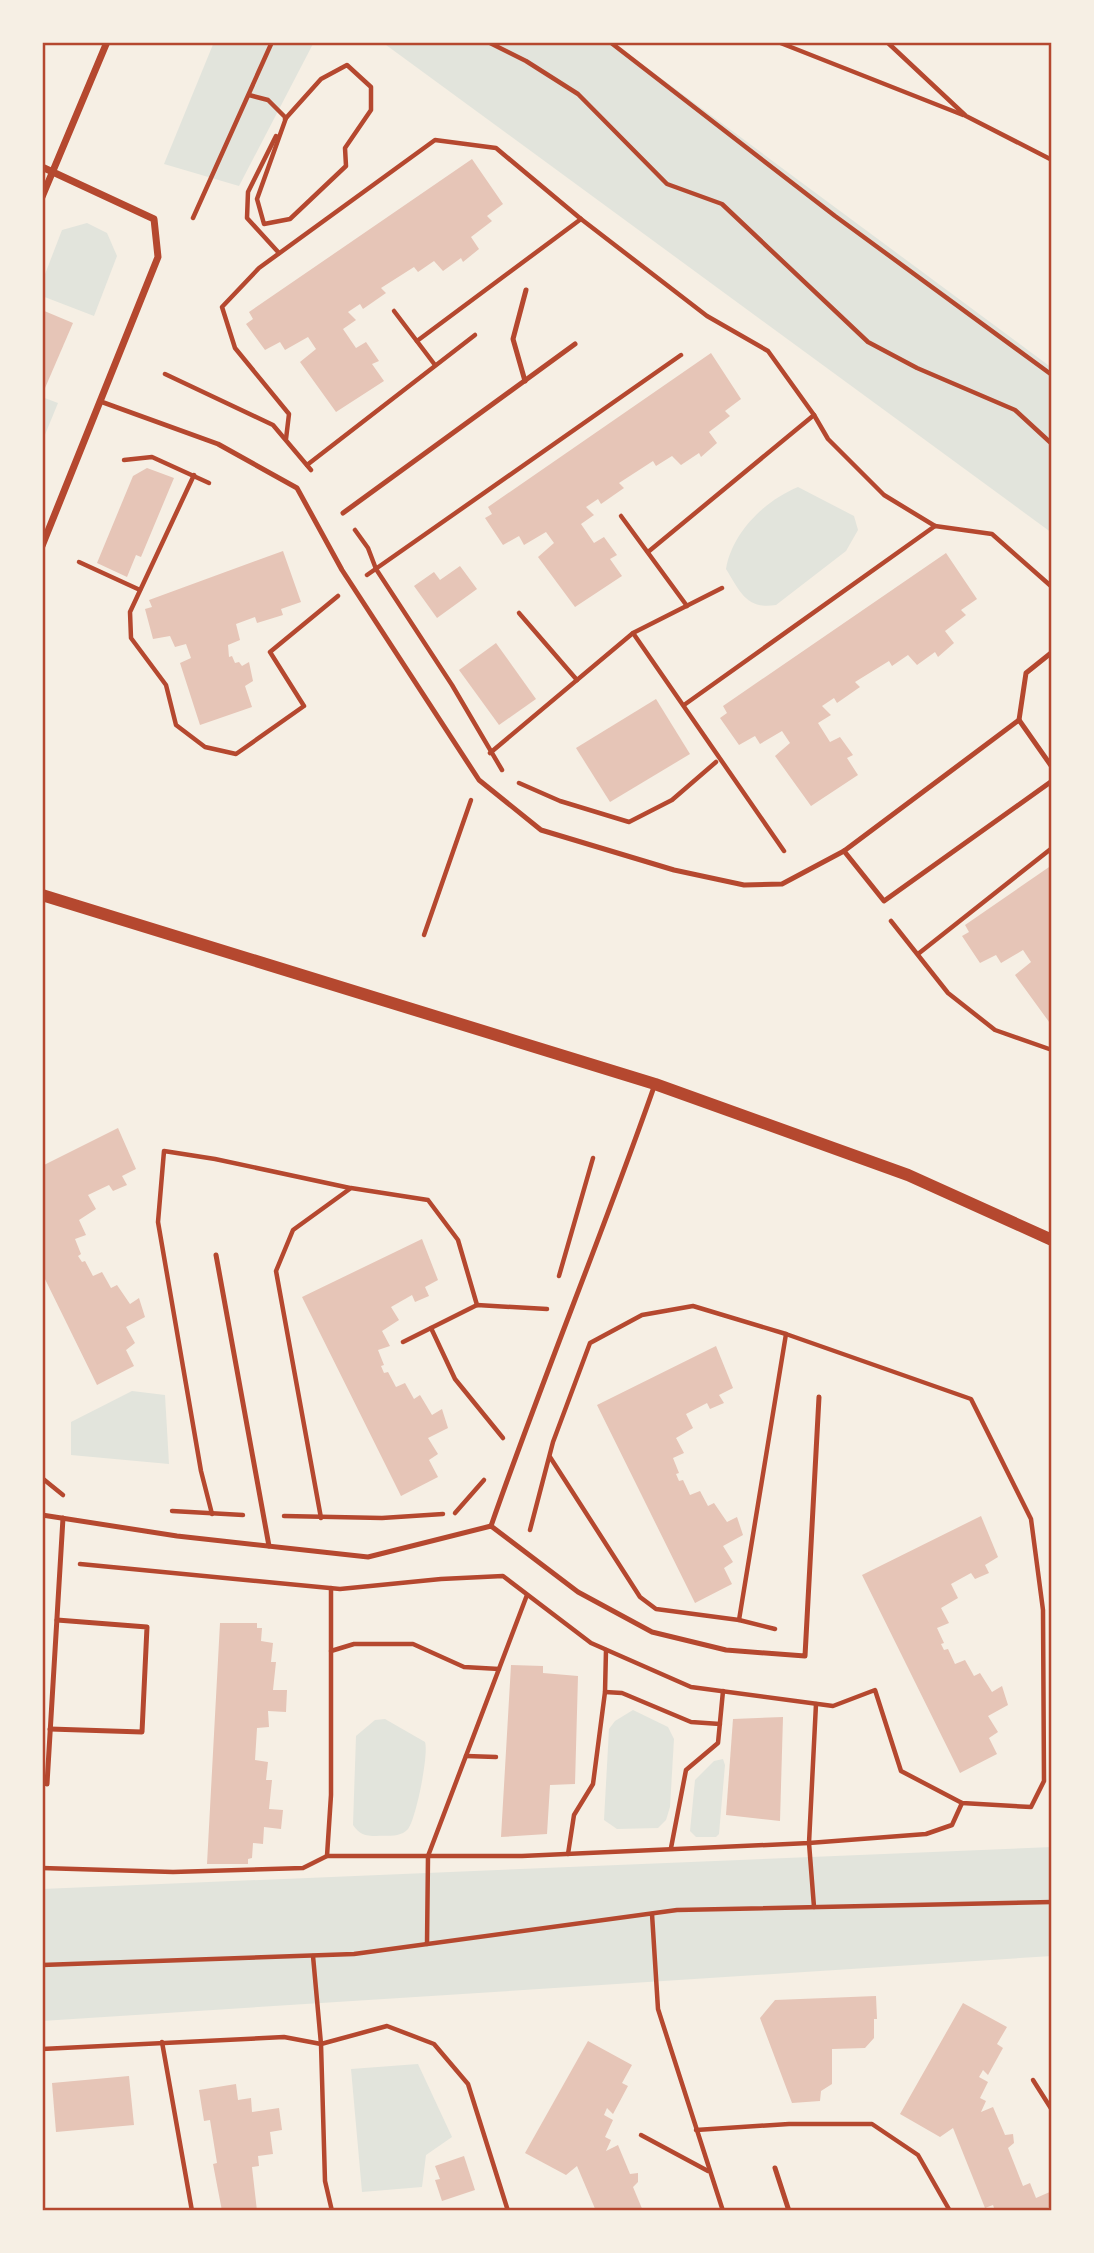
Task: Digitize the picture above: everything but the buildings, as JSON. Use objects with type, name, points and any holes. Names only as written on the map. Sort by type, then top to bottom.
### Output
[{"type":"street","points":[[42,197],[107,42]]},
{"type":"street","points":[[42,167],[154,219],[158,257],[42,546]]},
{"type":"street","points":[[42,895],[655,1084],[908,1175],[1052,1240]]},
{"type":"lane","points":[[525,381],[513,339],[526,290]]},
{"type":"lane","points":[[343,513],[575,344]]},
{"type":"lane","points":[[102,402],[218,444],[297,488],[352,586],[479,780],[541,830],[674,870],[744,885],[782,884],[844,851],[1019,720]]},
{"type":"lane","points":[[1051,653],[1026,673],[1019,720],[1052,767]]},
{"type":"lane","points":[[844,851],[884,901],[1052,781]]},
{"type":"lane","points":[[491,1525],[655,1084]]},
{"type":"lane","points":[[216,1255],[269,1546]]},
{"type":"lane","points":[[491,1525],[578,1592],[652,1632],[726,1650],[805,1656],[819,1397]]},
{"type":"lane","points":[[42,1515],[177,1536],[368,1557],[491,1525]]},
{"type":"lane","points":[[47,1784],[64,1518]]},
{"type":"lane","points":[[50,1729],[142,1732],[147,1628],[57,1620]]},
{"type":"lane","points":[[775,2168],[789,2211]]},
{"type":"path","points":[[193,218],[272,42]]},
{"type":"path","points":[[488,42],[526,61],[578,94],[667,184],[722,204],[868,342],[917,368],[1015,410],[1052,444]]},
{"type":"path","points":[[610,42],[835,216],[1052,375]]},
{"type":"path","points":[[778,42],[966,116],[1052,160]]},
{"type":"path","points":[[887,42],[966,116]]},
{"type":"path","points":[[279,253],[247,218],[248,192],[286,118],[320,79],[347,65],[371,87],[371,110],[345,148],[346,166],[290,219],[264,224],[257,199],[286,118]]},
{"type":"path","points":[[249,95],[268,100],[286,118]]},
{"type":"path","points":[[417,341],[582,219]]},
{"type":"path","points":[[394,311],[435,365]]},
{"type":"path","points":[[307,465],[475,335]]},
{"type":"path","points":[[194,475],[130,612],[131,638],[166,685],[176,725],[205,747],[236,754],[304,706],[270,652],[321,608],[681,355]]},
{"type":"path","points":[[165,374],[273,425],[314,474]]},
{"type":"path","points":[[648,552],[814,415]]},
{"type":"path","points":[[124,460],[152,457],[209,484]]},
{"type":"path","points":[[343,513],[368,548],[376,569],[452,685],[506,778]]},
{"type":"path","points":[[621,516],[687,606]]},
{"type":"path","points":[[684,705],[935,526],[992,534],[1052,587]]},
{"type":"path","points":[[79,562],[140,590]]},
{"type":"path","points":[[424,935],[491,751],[633,634],[722,589]]},
{"type":"path","points":[[519,613],[577,680]]},
{"type":"path","points":[[633,634],[784,851]]},
{"type":"path","points":[[517,782],[560,801],[629,822],[672,800],[716,762]]},
{"type":"path","points":[[918,954],[1052,848]]},
{"type":"path","points":[[890,919],[948,993],[995,1030],[1052,1051]]},
{"type":"path","points":[[556,1284],[593,1158]]},
{"type":"path","points":[[321,1518],[276,1271],[293,1230],[351,1188],[428,1200],[458,1240],[477,1305]]},
{"type":"path","points":[[543,1322],[551,1297]]},
{"type":"path","points":[[403,1342],[477,1305],[547,1309]]},
{"type":"path","points":[[528,1538],[550,1456],[590,1343],[642,1315],[693,1306],[786,1334],[971,1399]]},
{"type":"path","points":[[431,1328],[455,1379],[503,1438]]},
{"type":"path","points":[[739,1620],[786,1334]]},
{"type":"path","points":[[499,1450],[507,1425]]},
{"type":"path","points":[[550,1456],[640,1597],[656,1609],[739,1620],[775,1629]]},
{"type":"path","points":[[170,1511],[321,1518],[382,1518],[455,1513],[490,1473]]},
{"type":"path","points":[[42,1478],[66,1497]]},
{"type":"path","points":[[327,1856],[331,1795],[331,1588]]},
{"type":"path","points":[[427,1944],[428,1856],[527,1595]]},
{"type":"path","points":[[331,1651],[354,1644],[413,1644],[464,1667],[499,1670]]},
{"type":"path","points":[[568,1854],[573,1815],[593,1784],[605,1692],[606,1650]]},
{"type":"path","points":[[671,1848],[686,1770],[718,1743],[723,1691]]},
{"type":"path","points":[[605,1692],[622,1693],[691,1722],[720,1724]]},
{"type":"path","points":[[814,1907],[809,1843],[816,1704]]},
{"type":"path","points":[[466,1756],[496,1757]]},
{"type":"path","points":[[42,1868],[173,1872],[303,1868],[327,1856],[568,1854],[809,1843],[926,1834],[952,1825],[962,1803]]},
{"type":"path","points":[[42,1965],[354,1954],[677,1910],[1052,1902]]},
{"type":"path","points":[[652,1914],[658,2009],[723,2211]]},
{"type":"path","points":[[313,1956],[321,2044],[325,2181],[331,2211]]},
{"type":"path","points":[[42,2049],[284,2037],[321,2044],[387,2026],[434,2044],[468,2084],[508,2211]]},
{"type":"path","points":[[162,2042],[192,2211]]},
{"type":"path","points":[[1033,2080],[1052,2110]]},
{"type":"path","points":[[696,2130],[789,2124],[872,2124],[918,2155],[950,2211]]},
{"type":"path","points":[[641,2135],[710,2172]]},
{"type":"shaded area","points":[[214,42],[314,42],[239,186],[164,164]]},
{"type":"shaded area","points":[[382,42],[612,42],[1052,368],[1052,533]]},
{"type":"shaded area","points":[[87,223],[107,233],[117,256],[94,316],[42,296],[42,282],[62,230]]},
{"type":"shaded area","points":[[42,397],[58,403],[42,442]]},
{"type":"shaded area","points":[[798,487],[854,516],[858,530],[846,551],[776,605],[758,605],[745,597],[726,569],[729,556],[742,531],[762,510]]},
{"type":"shaded area","points":[[132,1391],[165,1395],[169,1464],[71,1455],[71,1422]]},
{"type":"shaded area","points":[[633,1710],[668,1727],[674,1739],[670,1807],[666,1820],[658,1828],[617,1829],[604,1820],[609,1729],[615,1721]]},
{"type":"shaded area","points":[[385,1719],[425,1742],[423,1772],[415,1813],[408,1829],[397,1835],[369,1836],[353,1825],[356,1736],[375,1720]]},
{"type":"shaded area","points":[[723,1759],[725,1765],[719,1834],[716,1837],[696,1837],[690,1831],[695,1780],[714,1761]]},
{"type":"shaded area","points":[[1052,1847],[1052,1956],[42,2021],[42,1889]]},
{"type":"shaded area","points":[[418,2064],[452,2137],[426,2155],[422,2187],[362,2192],[351,2069]]}]
